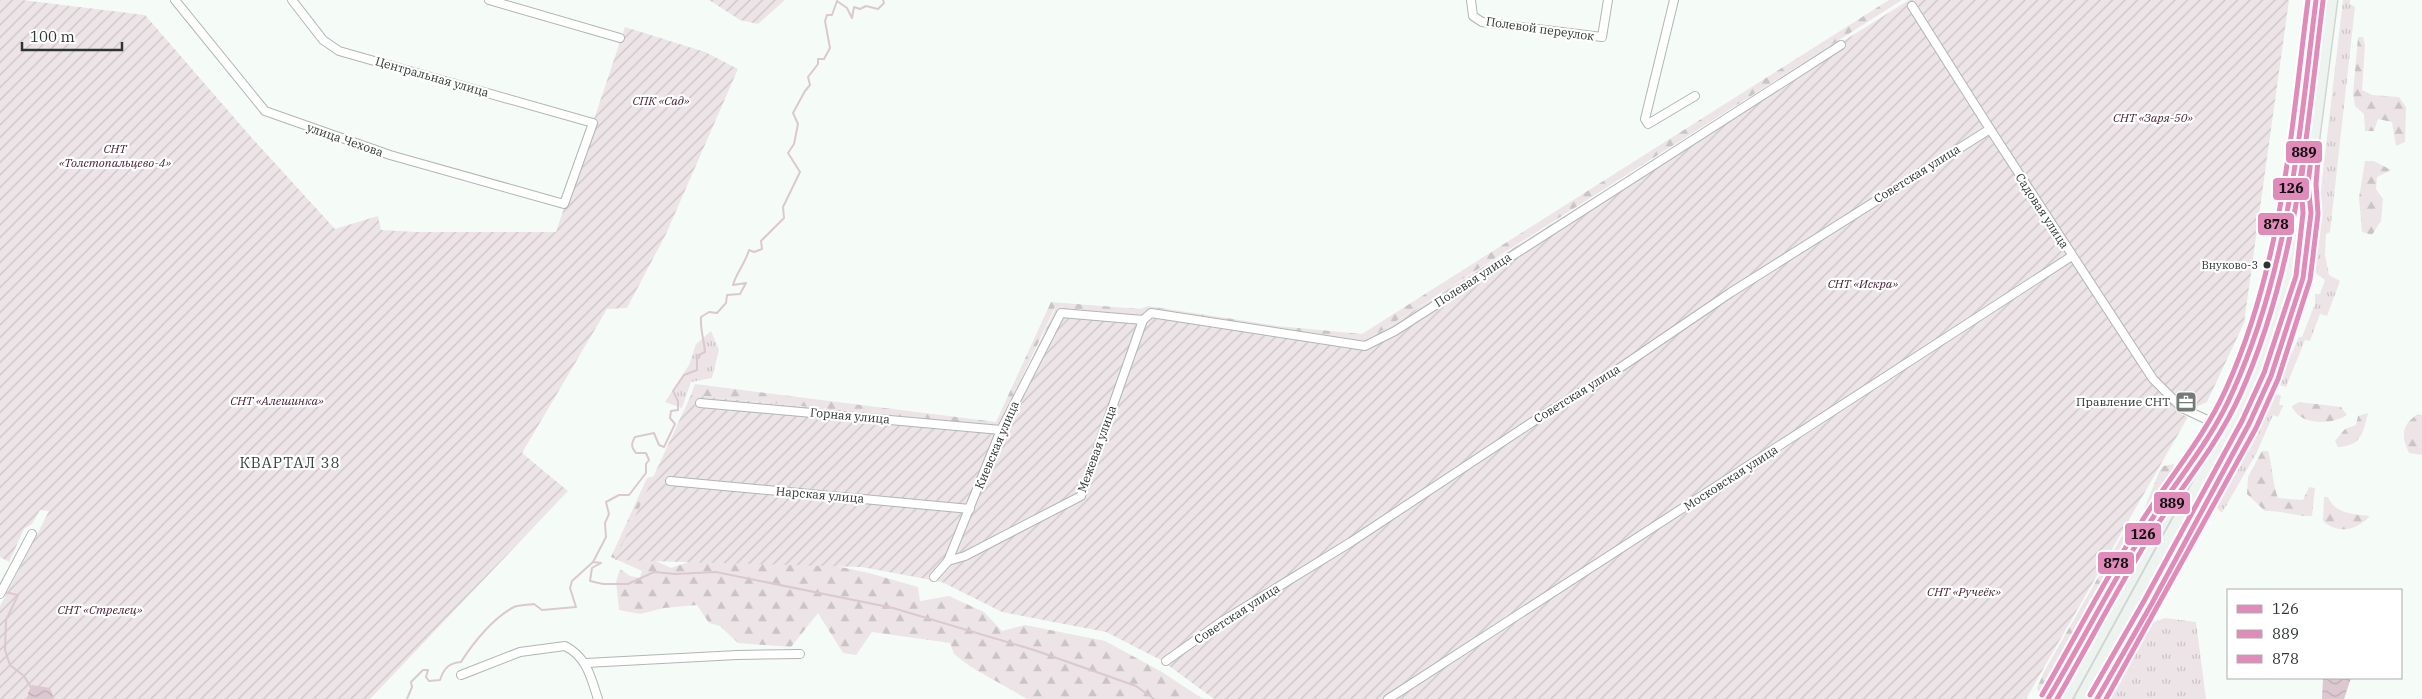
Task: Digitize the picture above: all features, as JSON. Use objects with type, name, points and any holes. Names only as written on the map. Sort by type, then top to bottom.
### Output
[{"type":"main road","points":[[2081,699],[2200,452],[2216,424],[2258,329],[2276,267],[2292,183],[2316,0]]},
{"type":"main road","points":[[2065,699],[2128,600],[2234,420],[2264,355],[2287,290],[2297,247],[2308,184],[2331,0]]},
{"type":"main road","points":[[2097,699],[2151,605],[2266,386],[2283,343],[2303,278],[2311,213],[2308,184]]},
{"type":"main road","points":[[2048,699],[2136,546],[2179,478],[2200,452]]},
{"type":"street","name":"улица Чехова","points":[[175,0],[264,111],[390,155],[564,204],[593,123]]},
{"type":"street","name":"Центральная улица","points":[[292,0],[323,40],[339,50],[593,123]]},
{"type":"street","points":[[489,0],[620,38]]},
{"type":"street","name":"Полевой переулок","points":[[1470,0],[1473,16],[1482,22],[1602,37],[1608,0]]},
{"type":"street","points":[[1674,0],[1645,119],[1648,124],[1695,96]]},
{"type":"street","name":"Садовая улица","points":[[1912,6],[2153,379],[2182,408],[2216,424]]},
{"type":"street","name":"Полевая улица","points":[[1061,313],[1143,320],[1151,313],[1365,346],[1395,331],[1841,45]]},
{"type":"street","name":"Советская улица","points":[[1166,661],[1221,622],[1351,542],[1540,417],[1605,378],[1730,293],[1990,129]]},
{"type":"street","name":"Московская улица","points":[[1388,699],[2072,256]]},
{"type":"street","name":"Киевская улица","points":[[934,577],[948,561],[1001,430],[1061,313]]},
{"type":"street","name":"Межевая улица","points":[[948,561],[965,556],[1081,496],[1143,320]]},
{"type":"street","name":"Горная улица","points":[[700,403],[1001,430]]},
{"type":"street","name":"Нарская улица","points":[[670,481],[970,509]]},
{"type":"street","points":[[0,594],[32,534]]},
{"type":"street","points":[[461,675],[520,652],[565,646],[586,663],[598,699]]},
{"type":"street","points":[[586,663],[737,654],[800,654]]},
{"type":"green space","points":[[0,0],[22,0],[145,15],[251,137],[335,229],[378,216],[381,230],[416,232],[556,232],[625,27],[705,52],[738,69],[666,234],[627,308],[607,309],[522,453],[568,491],[370,699],[0,699],[0,606],[49,511],[40,510],[32,524],[24,529],[9,562],[0,557]]},
{"type":"green space","points":[[709,0],[785,0],[758,24],[740,20]]},
{"type":"green space","points":[[1889,0],[1902,0],[1365,341],[1278,331],[1225,481],[1144,316],[1055,307],[999,426],[691,395],[695,384],[996,422],[1051,302],[1140,309],[1148,306],[1278,326],[1362,334]]},
{"type":"green space","name":"СНТ «Искра»","points":[[1909,0],[2289,0],[2244,323],[2207,402],[2181,414],[2188,417],[2026,699],[1214,699],[1161,660],[1106,632],[1002,612],[942,582],[862,567],[615,560],[691,395],[1000,427],[1056,307],[1365,341]]},
{"type":"green space","points":[[2343,0],[2350,0],[2350,4],[2355,7],[2330,232],[2326,234],[2325,255],[2329,275],[2340,281],[2327,316],[2320,314],[2310,341],[2305,340],[2286,387],[2279,385],[2279,381],[2299,337],[2302,337],[2315,304],[2315,294],[2320,294],[2325,280],[2314,272],[2322,180]]},
{"type":"green space","points":[[2358,37],[2363,37],[2365,45],[2362,90],[2372,95],[2399,97],[2406,107],[2405,142],[2396,146],[2392,122],[2378,119],[2374,131],[2365,131],[2364,114],[2355,106],[2353,94]]},
{"type":"green space","points":[[2365,161],[2374,161],[2391,170],[2377,177],[2376,189],[2383,199],[2381,221],[2372,235],[2362,232],[2359,198]]},
{"type":"green space","points":[[711,331],[719,350],[712,378],[691,382],[682,408],[665,402],[689,365],[696,344]]},
{"type":"green space","points":[[2279,394],[2281,396],[2279,404],[2283,406],[2278,417],[2273,415],[2257,452],[2222,513],[2217,508],[2216,502],[2265,410],[2268,411],[2274,396]]},
{"type":"green space","points":[[2299,402],[2341,407],[2347,415],[2333,421],[2316,422],[2301,417],[2296,413],[2292,406]]},
{"type":"green space","points":[[2368,413],[2363,432],[2357,441],[2338,447],[2335,441],[2345,429],[2356,425],[2358,416]]},
{"type":"green space","points":[[2418,414],[2422,415],[2422,455],[2409,453],[2404,436],[2408,422]]},
{"type":"green space","points":[[2262,451],[2268,451],[2278,498],[2303,500],[2309,487],[2315,488],[2312,516],[2265,511],[2247,494],[2248,477]]},
{"type":"green space","points":[[2174,464],[2173,470],[2119,555],[2052,675],[2039,693],[2037,688],[2045,670],[2126,529],[2141,517],[2159,472],[2163,466]]},
{"type":"green space","points":[[659,475],[643,555],[671,568],[704,557],[817,562],[869,573],[918,587],[920,601],[949,596],[984,612],[1002,631],[1025,625],[1105,641],[1162,672],[1203,699],[1027,699],[971,667],[954,654],[950,643],[872,632],[856,655],[843,653],[818,613],[791,647],[738,643],[720,626],[709,623],[697,605],[664,608],[640,614],[619,610],[616,582],[620,569],[630,576],[640,578],[642,571],[611,557],[647,478]]},
{"type":"green space","points":[[2324,497],[2328,497],[2331,503],[2340,510],[2351,514],[2370,516],[2354,527],[2348,529],[2335,528],[2323,521]]},
{"type":"green space","points":[[2165,618],[2196,622],[2206,699],[2106,699],[2148,627],[2156,621]]},
{"type":"water","points":[[2323,679],[2351,679],[2344,699],[2322,699]]},
{"type":"water","points":[[32,685],[50,688],[54,699],[28,699],[28,693]]},
{"type":"waterway","points":[[407,699],[412,687],[411,682],[423,670],[428,670],[426,677],[429,681],[440,680],[443,672],[448,667],[461,662],[484,631],[514,607],[534,604],[542,610],[576,607],[570,588],[572,581],[593,562],[606,537],[605,523],[609,514],[606,502],[619,495],[629,495],[646,473],[646,464],[649,460],[646,453],[636,453],[633,449],[632,444],[635,437],[654,433],[659,445],[664,447],[675,424],[670,418],[671,411],[678,410],[678,401],[673,391],[684,375],[697,370],[697,356],[705,352],[701,317],[709,312],[717,313],[726,303],[727,295],[740,294],[746,283],[733,285],[749,250],[754,252],[762,249],[761,241],[784,218],[783,207],[800,172],[788,153],[794,144],[798,124],[793,113],[810,85],[808,77],[818,64],[818,59],[824,59],[830,48],[825,21],[827,15],[832,15],[837,1],[847,8],[852,18],[854,7],[860,9],[866,6],[878,9],[884,3],[883,0]]},
{"type":"waterway","points":[[593,562],[601,563],[592,568],[590,581],[603,584],[628,584],[654,572],[675,574],[716,572],[893,608],[1034,650],[1136,686],[1154,699]]},
{"type":"waterway","points":[[5,592],[18,595],[6,620],[5,650],[10,665],[24,676],[32,689]]},
{"type":"transit line","name":"878","points":[[2042,695],[2127,545],[2186,458],[2217,407],[2245,342],[2260,295],[2282,198],[2308,0]]},
{"type":"transit line","name":"126","points":[[2048,699],[2145,530],[2214,428],[2233,391],[2252,344],[2268,296],[2290,199],[2316,0]]},
{"type":"transit line","name":"889","points":[[2057,699],[2139,553],[2221,432],[2240,395],[2259,347],[2275,299],[2287,250],[2304,152],[2323,1]]},
{"type":"transit line","name":"878","points":[[2090,695],[2144,601],[2242,421],[2264,373],[2296,276],[2303,213],[2301,184],[2304,158]]},
{"type":"transit line","name":"126","points":[[2097,699],[2151,605],[2249,424],[2271,376],[2303,278],[2311,213],[2308,184],[2311,159]]},
{"type":"transit line","name":"889","points":[[2106,699],[2256,428],[2278,379],[2310,280],[2318,214],[2316,184],[2318,160]]},
{"type":"place","name":"Внуково-3","points":[[2267,265]]},
{"type":"place","name":"Правление СНТ","points":[[2186,402]]},
{"type":"district","name":"КВАРТАЛ 38","points":[[290,463]]},
{"type":"park label","name":"СПК «Сад»","points":[[661,101]]},
{"type":"park label","name":"СНТ «Заря-50»","points":[[2153,118]]},
{"type":"park label","name":"СНТ «Толстопальцево-4»","points":[[115,156]]},
{"type":"park label","name":"СНТ «Алешинка»","points":[[277,401]]},
{"type":"park label","name":"СНТ «Ручеёк»","points":[[1964,592]]},
{"type":"park label","name":"СНТ «Стрелец»","points":[[100,610]]}]
